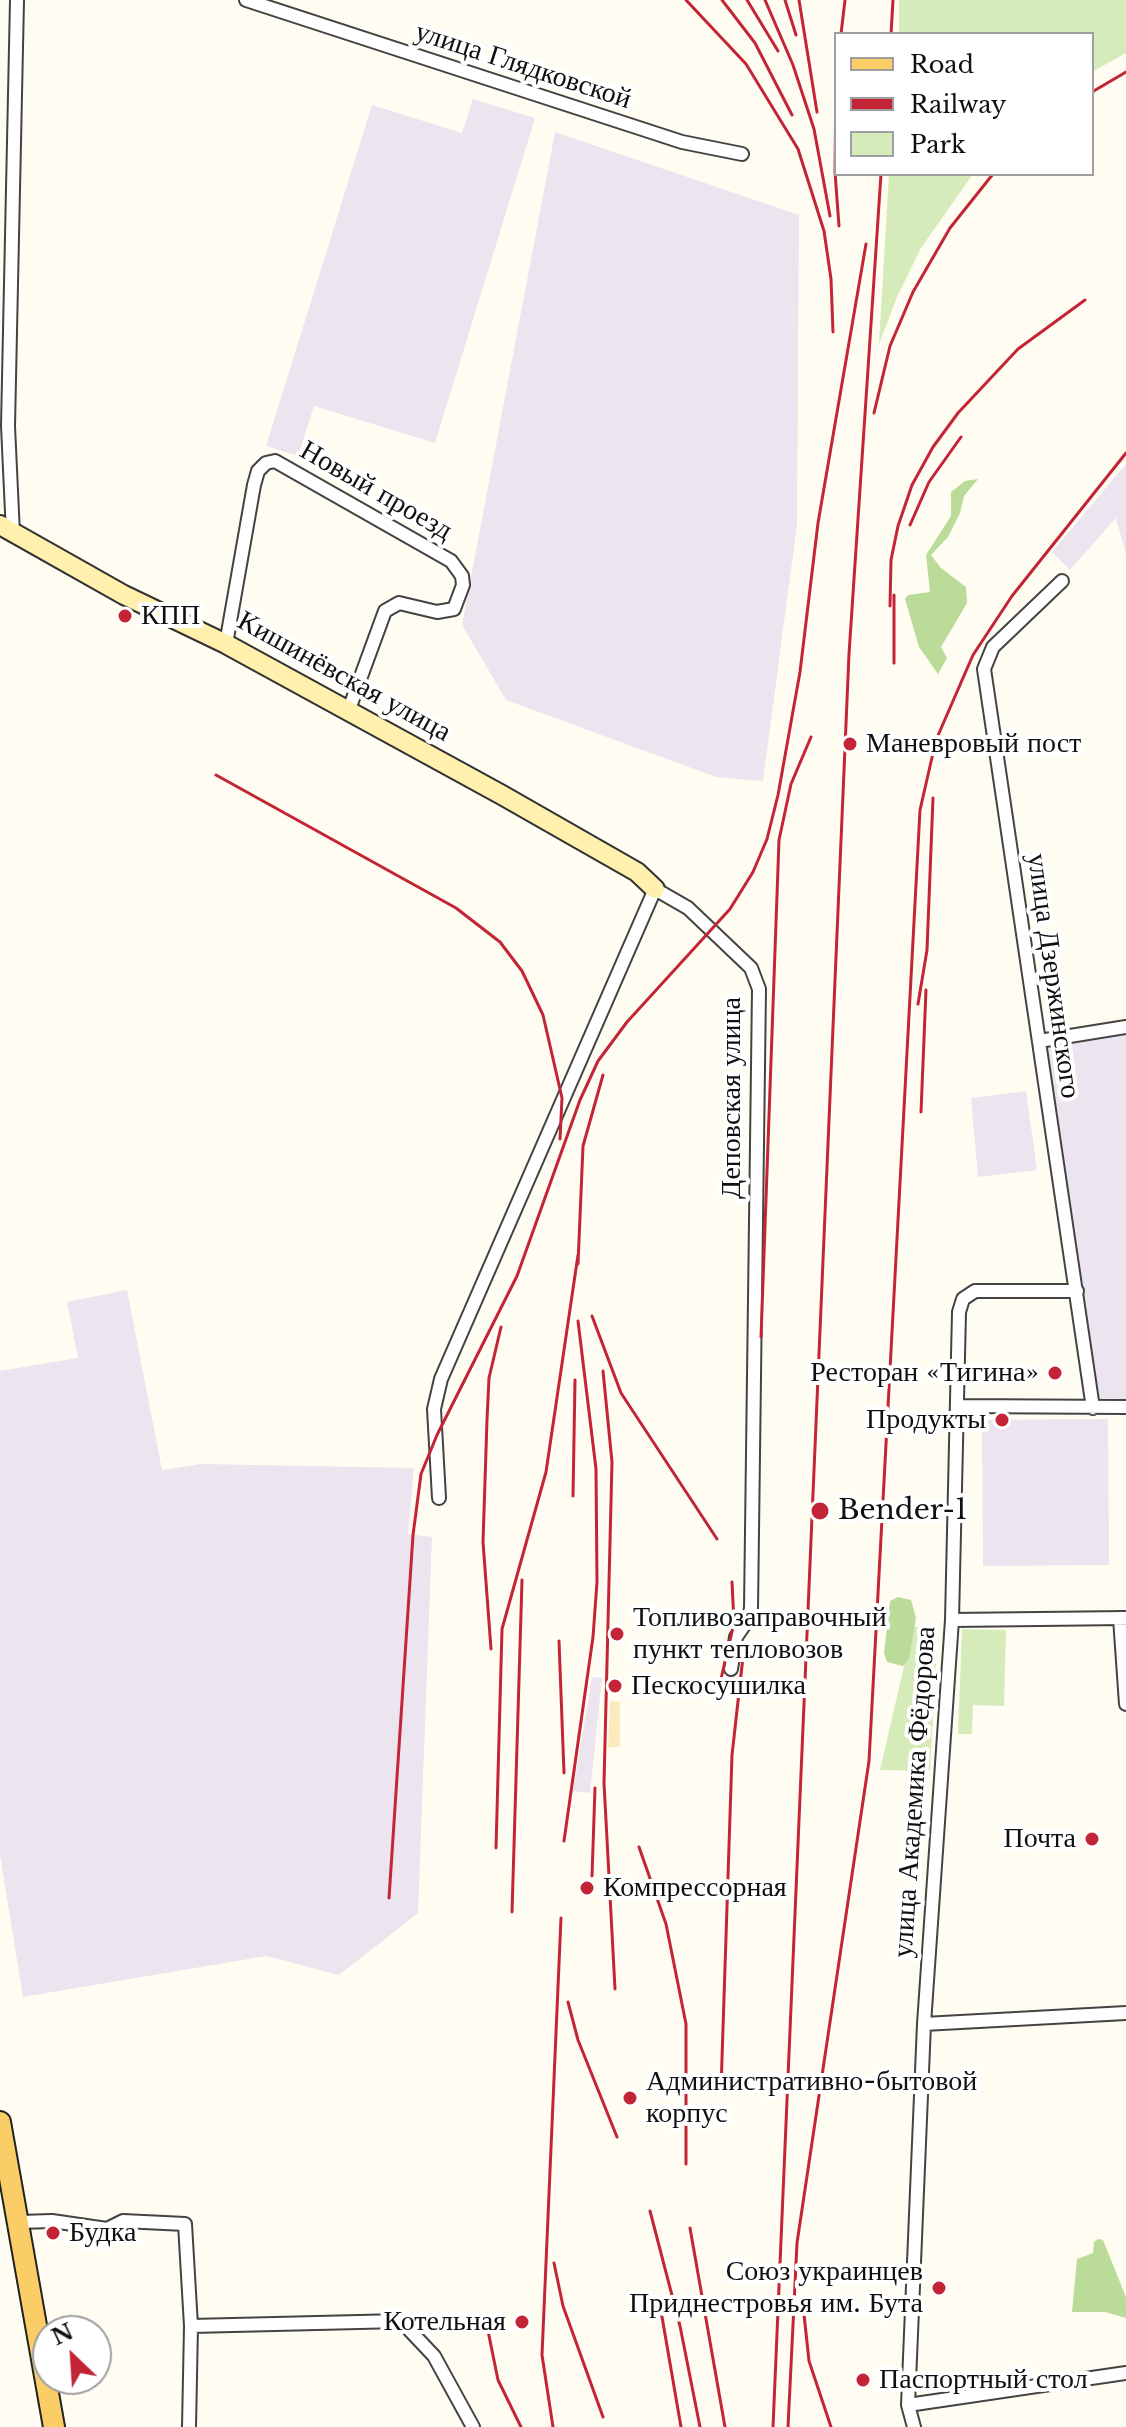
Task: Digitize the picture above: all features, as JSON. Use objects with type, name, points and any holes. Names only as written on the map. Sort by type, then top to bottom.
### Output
[{"type":"main road","points":[[0,2122],[6,2194],[19,2222],[54,2427]]},
{"type":"street","points":[[6,530],[8,426],[5,342],[17,0]]},
{"type":"street","name":"улица Глядковской","points":[[246,0],[682,142],[742,154]]},
{"type":"street","points":[[0,166],[13,174]]},
{"type":"street","name":"Новый проезд","points":[[226,644],[254,485],[258,471],[266,463],[275,461],[451,561],[458,568],[463,585],[454,609],[437,612],[399,603],[385,611],[348,712]]},
{"type":"street","name":"Кишинёвская улица","points":[[6,530],[124,595],[226,644],[637,872],[655,889]]},
{"type":"street","name":"улица Дзержинского","points":[[1062,581],[993,647],[984,669],[1093,1408]]},
{"type":"street","points":[[439,1498],[434,1409],[441,1379],[655,889]]},
{"type":"street","name":"Деповская улица","points":[[655,889],[688,908],[751,968],[759,989],[751,1608],[749,1618],[736,1637],[731,1669]]},
{"type":"street","points":[[1039,1041],[1126,1027]]},
{"type":"street","name":"улица Академика Фёдорова","points":[[914,2427],[908,2405],[924,2024],[952,1620],[959,1312],[963,1299],[984,1290],[1077,1291]]},
{"type":"street","points":[[957,1406],[1126,1407]]},
{"type":"street","points":[[952,1620],[1123,1618],[1126,1704]]},
{"type":"street","points":[[924,2024],[1126,2013]]},
{"type":"street","points":[[19,2222],[52,2221],[107,2229],[123,2221],[185,2224],[191,2326],[189,2427]]},
{"type":"street","points":[[191,2326],[401,2321],[434,2356],[473,2427]]},
{"type":"street","points":[[908,2405],[1126,2373]]},
{"type":"shaded area","points":[[473,99],[535,118],[435,443],[314,406],[298,456],[266,446],[372,105],[462,133]]},
{"type":"shaded area","points":[[555,132],[799,215],[797,524],[763,781],[716,777],[506,700],[462,625]]},
{"type":"shaded area","points":[[1126,464],[1126,554],[1116,518],[1070,570],[1052,552]]},
{"type":"shaded area","points":[[1126,1027],[1126,1407],[1093,1408],[1039,1041]]},
{"type":"shaded area","points":[[1026,1091],[1037,1170],[978,1177],[971,1098]]},
{"type":"shaded area","points":[[127,1290],[162,1470],[201,1464],[414,1468],[408,1534],[432,1537],[418,1913],[339,1975],[266,1956],[23,1997],[0,1855],[0,1371],[78,1358],[67,1302]]},
{"type":"shaded area","points":[[1108,1419],[1109,1565],[983,1566],[982,1420]]},
{"type":"shaded area","points":[[592,1677],[602,1678],[590,1793],[573,1791]]},
{"type":"green space","points":[[899,0],[1126,0],[1126,53],[1094,71],[1094,32],[899,32]]},
{"type":"green space","points":[[889,176],[972,176],[921,248],[879,344]]},
{"type":"green space","points":[[978,479],[964,496],[960,513],[948,537],[931,555],[941,568],[966,587],[967,603],[941,647],[947,658],[938,674],[919,647],[905,599],[908,595],[930,592],[926,555],[951,516],[951,492],[965,481]]},
{"type":"green space","points":[[898,1597],[911,1600],[916,1618],[909,1659],[903,1666],[887,1662],[884,1653],[890,1601]]},
{"type":"green space","points":[[938,1626],[930,1771],[880,1770],[913,1627]]},
{"type":"green space","points":[[962,1629],[1006,1630],[1004,1706],[973,1705],[972,1734],[958,1734]]},
{"type":"green space","points":[[1103,2240],[1126,2297],[1126,2318],[1105,2312],[1072,2312],[1077,2259],[1093,2253],[1094,2242]]},
{"type":"sand","points":[[610,1701],[620,1702],[620,1747],[608,1747]]},
{"type":"railway","points":[[686,0],[746,64],[798,149],[824,231],[831,279],[833,332]]},
{"type":"railway","points":[[722,0],[755,43],[792,115]]},
{"type":"railway","points":[[747,0],[778,51]]},
{"type":"railway","points":[[765,0],[793,65],[814,129],[830,216]]},
{"type":"railway","points":[[785,0],[796,35]]},
{"type":"railway","points":[[799,0],[817,112]]},
{"type":"railway","points":[[841,32],[845,0]]},
{"type":"railway","points":[[891,32],[893,0]]},
{"type":"railway","points":[[1094,91],[1126,72]]},
{"type":"railway","points":[[835,176],[839,226]]},
{"type":"railway","points":[[773,2427],[849,654],[881,176]]},
{"type":"railway","points":[[874,413],[890,346],[913,292],[950,228],[991,176]]},
{"type":"railway","points":[[389,1898],[413,1535],[421,1474],[437,1435],[517,1276],[580,1100],[598,1061],[627,1022],[730,909],[753,872],[767,839],[800,672],[818,523],[866,244]]},
{"type":"railway","points":[[890,606],[891,560],[898,526],[912,485],[933,447],[958,413],[1018,349],[1085,300]]},
{"type":"railway","points":[[910,525],[929,482],[961,437]]},
{"type":"railway","points":[[788,2427],[797,2243],[869,1761],[920,810],[936,740],[973,655],[1012,596],[1126,453]]},
{"type":"railway","points":[[894,595],[894,663]]},
{"type":"railway","points":[[761,1337],[779,840],[791,784],[811,737]]},
{"type":"railway","points":[[216,775],[456,908],[500,942],[522,971],[543,1015],[562,1098],[560,1139]]},
{"type":"railway","points":[[918,1004],[927,950],[933,798]]},
{"type":"railway","points":[[921,1112],[926,990]]},
{"type":"railway","points":[[578,1264],[583,1146],[603,1075]]},
{"type":"railway","points":[[496,1848],[502,1629],[546,1472],[578,1255]]},
{"type":"railway","points":[[592,1316],[621,1393],[717,1539]]},
{"type":"railway","points":[[564,1841],[593,1637],[597,1582],[596,1469],[578,1321]]},
{"type":"railway","points":[[491,1649],[483,1542],[489,1378],[501,1327]]},
{"type":"railway","points":[[603,1371],[612,1462],[604,1783],[615,1989]]},
{"type":"railway","points":[[573,1496],[575,1380]]},
{"type":"railway","points":[[512,1912],[522,1580]]},
{"type":"railway","points":[[717,1696],[734,1623],[732,1582]]},
{"type":"railway","points":[[559,1641],[564,1773]]},
{"type":"railway","points":[[721,2089],[732,1755],[744,1648]]},
{"type":"railway","points":[[592,1876],[595,1788]]},
{"type":"railway","points":[[639,1847],[666,1924],[686,2024],[686,2164]]},
{"type":"railway","points":[[553,2427],[542,2355],[561,1918]]},
{"type":"railway","points":[[568,2002],[578,2040],[617,2137]]},
{"type":"railway","points":[[650,2211],[680,2326],[700,2427]]},
{"type":"railway","points":[[690,2228],[725,2427]]},
{"type":"railway","points":[[554,2263],[563,2306],[603,2417]]},
{"type":"railway","points":[[803,2305],[809,2361],[831,2427]]},
{"type":"railway","points":[[661,2311],[681,2427]]},
{"type":"railway","points":[[486,2321],[498,2380],[521,2427]]},
{"type":"place","name":"КПП","points":[[125,616]]},
{"type":"place","name":"Маневровый пост","points":[[850,744]]},
{"type":"place","name":"Ресторан «Тигина»","points":[[1055,1373]]},
{"type":"place","name":"Продукты","points":[[1002,1420]]},
{"type":"place","name":"Bender-1","points":[[820,1511]]},
{"type":"place","name":"Топливозаправочный пункт тепловозов","points":[[617,1634]]},
{"type":"place","name":"Пескосушилка","points":[[615,1686]]},
{"type":"place","name":"Почта","points":[[1092,1839]]},
{"type":"place","name":"Компрессорная","points":[[587,1888]]},
{"type":"place","name":"Административно-бытовой корпус","points":[[630,2098]]},
{"type":"place","name":"Будка","points":[[53,2233]]},
{"type":"place","name":"Союз украинцев Приднестровья им. Бута","points":[[939,2288]]},
{"type":"place","name":"Котельная","points":[[522,2322]]},
{"type":"place","name":"Паспортный стол","points":[[863,2380]]}]
